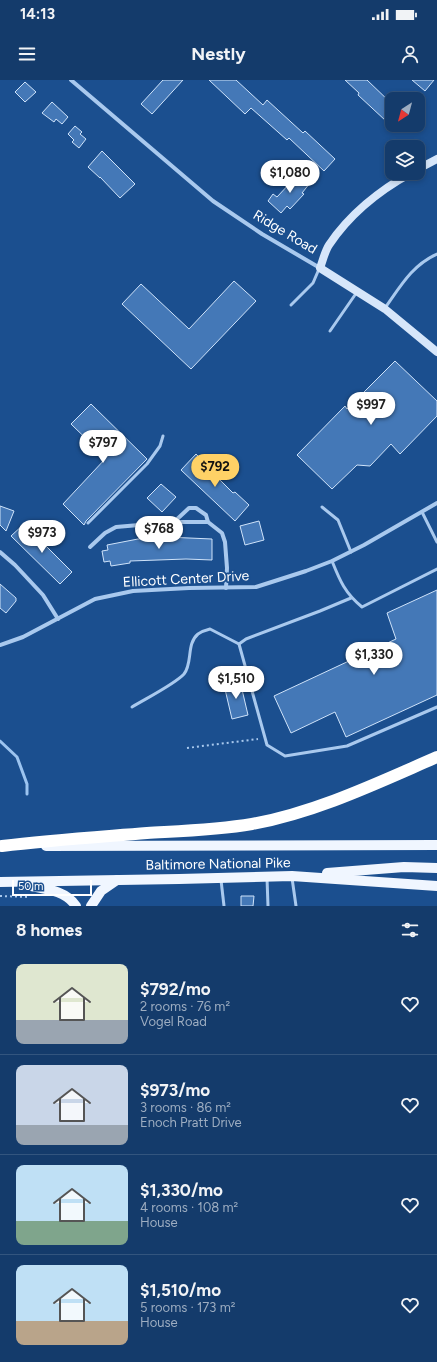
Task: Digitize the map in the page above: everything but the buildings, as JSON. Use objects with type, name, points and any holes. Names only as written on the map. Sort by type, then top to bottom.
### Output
[{"type":"highway","points":[[1,846],[54,839],[217,829],[253,824],[291,815],[330,802],[372,786],[437,757]]},
{"type":"main road","name":"Baltimore National Pike","points":[[1,846],[437,845]]},
{"type":"main road","points":[[292,876],[404,867],[437,868]]},
{"type":"main road","name":"Baltimore National Pike","points":[[3,882],[292,876],[437,886]]},
{"type":"main road","points":[[91,906],[101,891],[117,880]]},
{"type":"main road","points":[[3,882],[57,891],[72,899],[76,906]]},
{"type":"street","name":"Ridge Road","points":[[70,80],[213,201],[262,234],[358,291],[385,309],[437,352]]},
{"type":"street","points":[[425,165],[437,159]]},
{"type":"street","points":[[320,268],[328,246],[347,222],[376,196],[400,180]]},
{"type":"street","name":"Ellicott Center Drive","points":[[0,645],[23,637],[95,599],[133,591],[256,587],[332,561],[364,546],[437,503]]},
{"type":"street","points":[[174,522],[189,508],[196,508],[206,515],[208,522],[222,533],[225,542],[227,568],[226,588]]},
{"type":"street","points":[[90,547],[105,533],[116,527],[174,522],[208,522]]},
{"type":"street","points":[[0,552],[15,565],[43,595],[58,619]]},
{"type":"lane","points":[[385,309],[406,278],[417,266],[437,254]]},
{"type":"lane","points":[[291,305],[313,283],[320,268]]},
{"type":"lane","points":[[330,331],[358,291]]},
{"type":"lane","points":[[88,523],[147,464],[160,446],[163,436]]},
{"type":"lane","points":[[322,507],[338,520],[351,552]]},
{"type":"lane","points":[[422,512],[437,542]]},
{"type":"lane","points":[[332,561],[351,598],[362,607],[437,569]]},
{"type":"lane","points":[[239,644],[246,639],[351,598]]},
{"type":"lane","points":[[132,707],[178,680],[185,673],[192,643],[198,634],[210,629],[239,644],[267,745],[285,756],[347,746],[437,708]]},
{"type":"lane","points":[[292,876],[296,906]]},
{"type":"lane","points":[[267,877],[268,906]]},
{"type":"lane","points":[[221,878],[224,906]]},
{"type":"path","points":[[187,748],[265,738]]},
{"type":"waterway","points":[[0,741],[17,757],[27,784],[27,794]]}]
